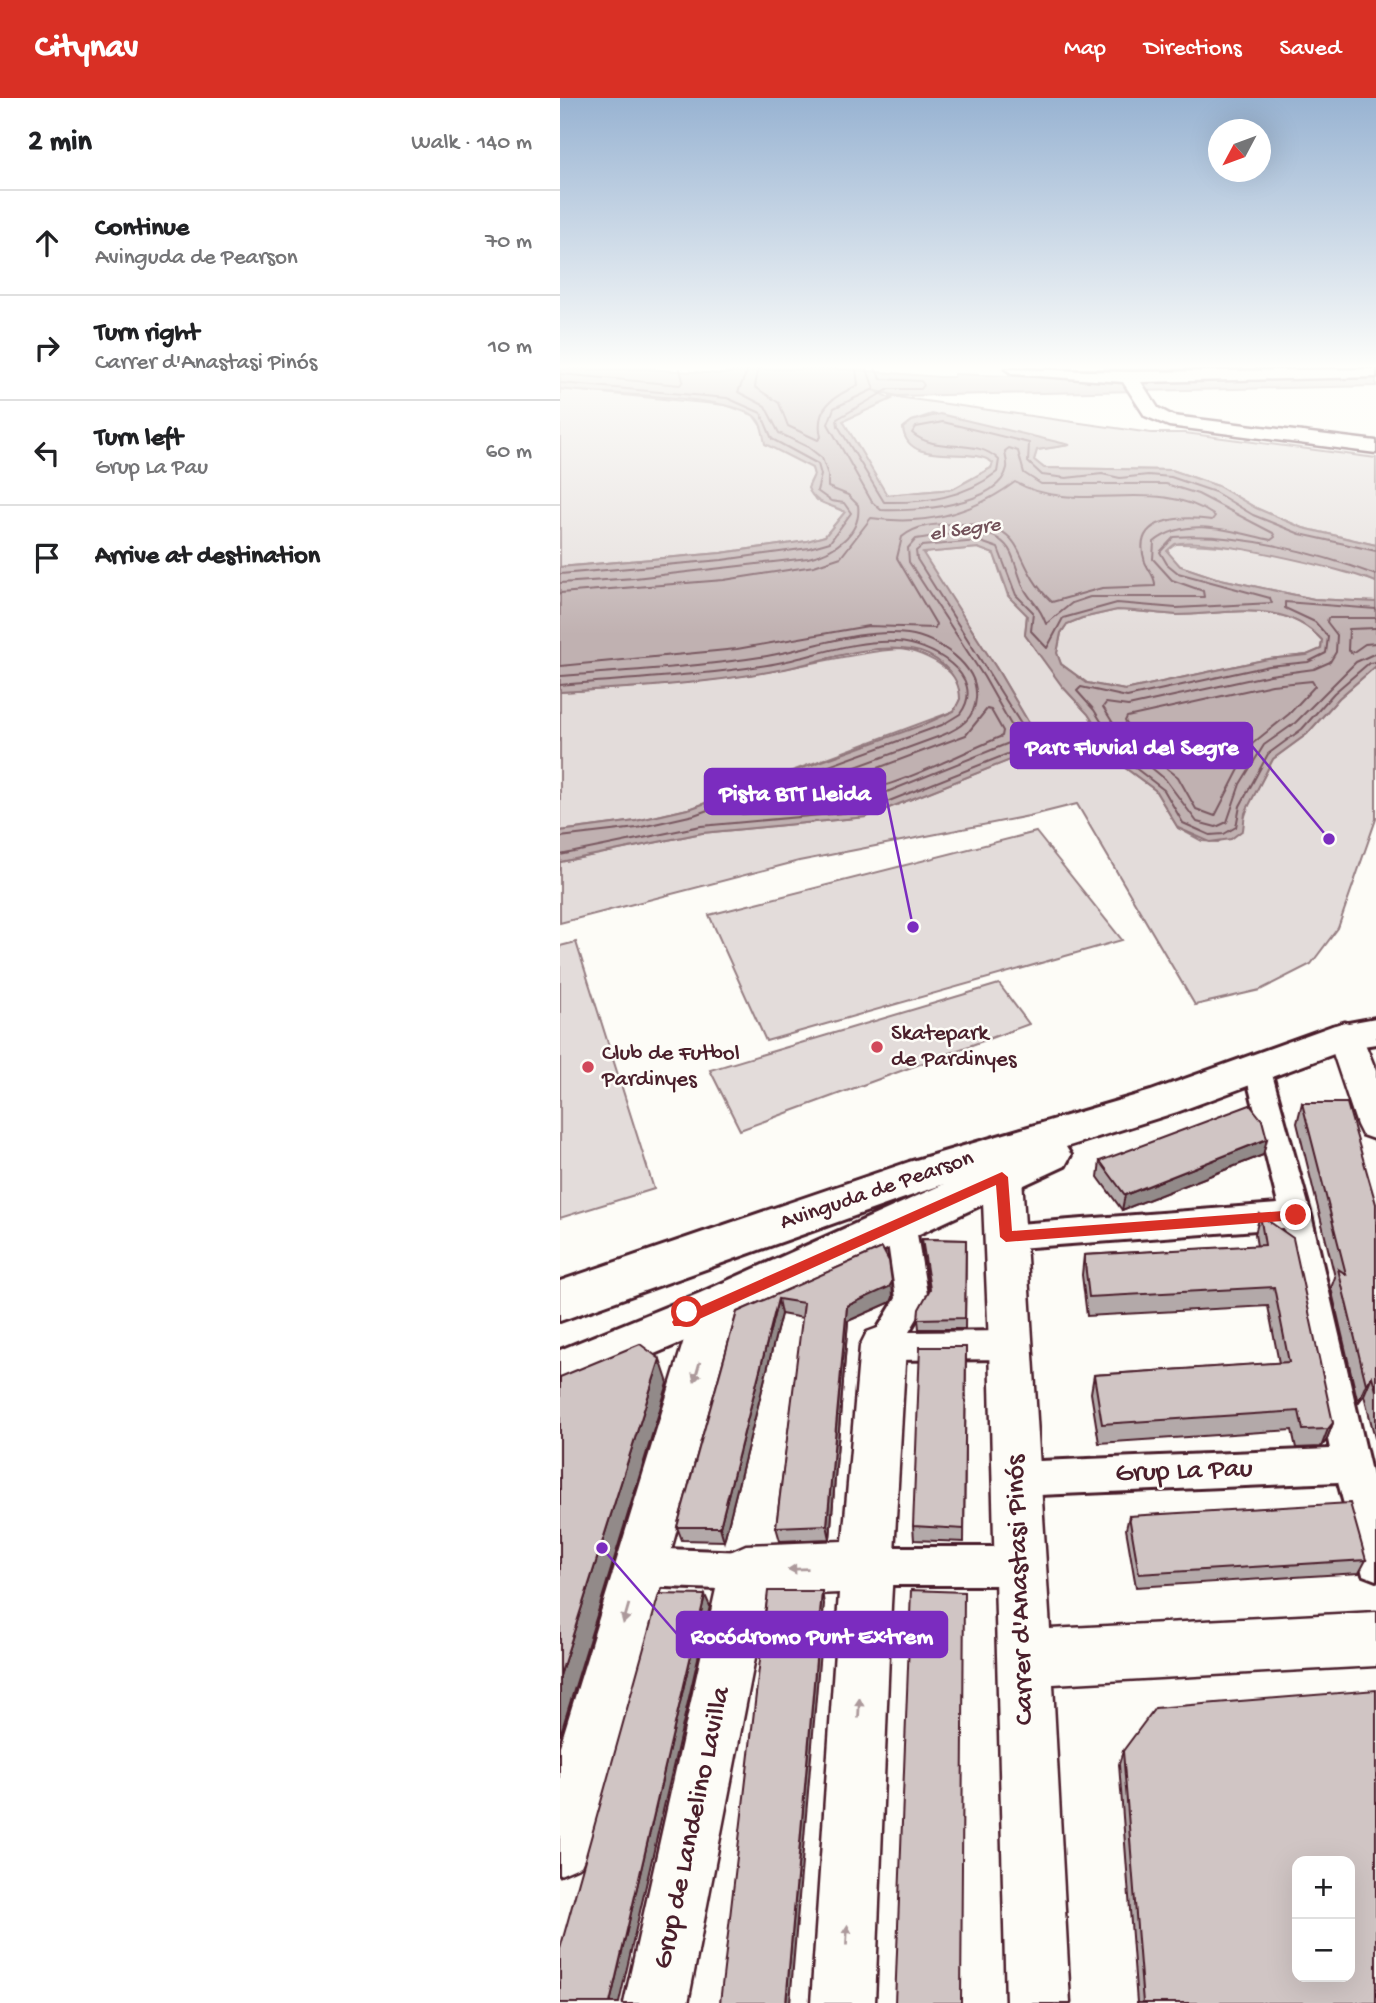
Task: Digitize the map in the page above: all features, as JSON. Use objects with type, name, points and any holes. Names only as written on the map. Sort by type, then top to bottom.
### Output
[{"type":"street","points":[[999,1163],[1257,1067],[1360,1033],[1376,1125]]},
{"type":"street","points":[[1257,1067],[1296,1215],[1351,1465],[1376,1562]]},
{"type":"street","name":"Avinguda de Pearson","points":[[560,1372],[697,1314],[900,1222],[999,1163]]},
{"type":"street","name":"Avinguda de Pearson","points":[[560,1301],[752,1234],[999,1163]]},
{"type":"street","name":"Carrer d'Anastasi Pinós","points":[[999,1163],[1012,1345],[1038,2003]]},
{"type":"street","points":[[1006,1237],[1296,1215]]},
{"type":"street","points":[[844,2003],[867,1566],[883,1346],[912,1300],[900,1222]]},
{"type":"street","name":"Avinguda de Pearson","points":[[697,1314],[752,1234]]},
{"type":"street","points":[[560,1845],[639,1567],[697,1314],[692,1283],[682,1271],[664,1265]]},
{"type":"street","points":[[883,1346],[1012,1345]]},
{"type":"street","name":"Grup La Pau","points":[[1016,1479],[1351,1465]]},
{"type":"street","points":[[639,1567],[746,1571],[867,1566],[1019,1566]]},
{"type":"street","name":"Grup de Landelino Lavilla","points":[[656,2003],[746,1571]]},
{"type":"street","points":[[1024,1658],[1376,1639]]},
{"type":"shaded area","points":[[560,458],[800,458],[812,468],[814,475],[809,485],[815,499],[845,512],[825,536],[807,541],[721,553],[560,567]]},
{"type":"shaded area","points":[[864,458],[984,458],[993,463],[991,468],[953,489],[886,495]]},
{"type":"shaded area","points":[[1376,458],[1376,545],[1303,528],[1256,508],[1218,486],[1172,470],[1044,468],[1034,460]]},
{"type":"shaded area","points":[[1176,544],[1223,546],[1278,554],[1332,567],[1376,582],[1376,602],[1314,599],[1216,578],[1180,566],[1166,551]]},
{"type":"shaded area","points":[[978,548],[994,554],[1008,596],[1027,615],[1025,635],[1065,689],[1088,714],[1120,764],[1155,790],[1178,828],[1202,841],[1218,842],[1243,822],[1249,804],[1273,759],[1307,734],[1339,698],[1376,666],[1376,819],[1338,928],[1311,964],[1260,990],[1195,1005],[1077,804],[1029,816],[799,861],[560,923],[560,862],[702,833],[866,817],[1043,747],[997,669],[922,553]]},
{"type":"shaded area","points":[[1117,610],[1177,615],[1254,611],[1272,613],[1290,618],[1306,627],[1322,640],[1321,649],[1307,655],[1268,659],[1125,690],[1087,683],[1061,664],[1057,653],[1061,633],[1067,624]]},
{"type":"shaded area","points":[[898,649],[921,655],[946,668],[960,688],[960,699],[954,711],[692,808],[636,821],[560,831],[560,692],[723,678]]},
{"type":"shaded area","points":[[1036,832],[1122,940],[766,1041],[709,915]]},
{"type":"shaded area","name":"Club de Futbol Pardinyes","points":[[576,942],[654,1189],[560,1218],[560,946]]},
{"type":"shaded area","name":"Skatepark de Pardinyes","points":[[999,984],[1029,1024],[740,1130],[710,1070]]},
{"type":"water","name":"el Segre","points":[[792,458],[865,458],[887,495],[953,489],[991,468],[993,463],[983,458],[1035,458],[1044,468],[1172,470],[1218,486],[1256,508],[1303,528],[1376,545],[1376,582],[1307,562],[1213,544],[1175,544],[1167,551],[1180,566],[1216,578],[1314,599],[1376,602],[1376,666],[1339,698],[1307,734],[1273,759],[1245,813],[1243,830],[1231,839],[1210,842],[1178,828],[1155,790],[1120,764],[1088,714],[1062,686],[1025,635],[1027,615],[1010,598],[994,554],[978,548],[923,553],[1043,747],[866,817],[702,833],[560,862],[560,831],[636,821],[692,808],[925,724],[954,711],[960,699],[956,681],[951,673],[928,655],[894,649],[844,654],[779,670],[725,679],[560,692],[560,567],[721,553],[825,536],[845,512],[811,494],[808,488],[814,475],[812,468]],"holes":[[[1117,610],[1177,615],[1254,611],[1272,613],[1290,618],[1306,627],[1322,640],[1321,649],[1307,655],[1268,659],[1125,690],[1087,683],[1061,664],[1057,653],[1061,633],[1067,624]]]},
{"type":"building","points":[[1302,1103],[1347,1103],[1376,1204],[1376,1391],[1372,1376],[1366,1384],[1338,1269],[1346,1274]]},
{"type":"building","points":[[1250,1105],[1262,1120],[1267,1139],[1125,1195],[1100,1161]]},
{"type":"building","points":[[1260,1215],[1293,1238],[1333,1423],[1328,1429],[1303,1430],[1299,1411],[1102,1424],[1094,1375],[1289,1362],[1274,1287],[1089,1297],[1084,1255],[1265,1245]]},
{"type":"building","points":[[922,1239],[966,1240],[965,1318],[918,1319],[919,1309],[930,1289]]},
{"type":"building","points":[[882,1248],[889,1261],[892,1282],[889,1287],[847,1306],[827,1525],[776,1527],[804,1303],[778,1299],[720,1527],[677,1527],[737,1312]]},
{"type":"building","points":[[640,1344],[660,1359],[560,1676],[560,1377]]},
{"type":"building","points":[[920,1347],[966,1347],[964,1529],[913,1526]]},
{"type":"building","points":[[1350,1503],[1366,1560],[1139,1574],[1129,1516]]},
{"type":"building","points":[[911,1590],[964,1592],[961,2003],[895,2003]]},
{"type":"building","points":[[768,1591],[822,1591],[786,2003],[720,2003]]},
{"type":"building","points":[[659,1594],[705,1595],[610,2003],[560,2003],[560,1949]]},
{"type":"building","points":[[1376,1690],[1376,2003],[1143,2003],[1123,1751],[1155,1708]]},
{"type":"place","name":"Parc Fluvial del Segre","points":[[1329,839]]},
{"type":"place","name":"Pista BTT Lleida","points":[[913,927]]},
{"type":"place","name":"Skatepark de Pardinyes","points":[[877,1047]]},
{"type":"place","name":"Club de Futbol Pardinyes","points":[[588,1067]]},
{"type":"place","name":"Rocódromo Punt Extrem","points":[[602,1548]]},
{"type":"route","points":[[687,1312],[679,1322],[1002,1177],[1006,1237],[1296,1215]]}]
